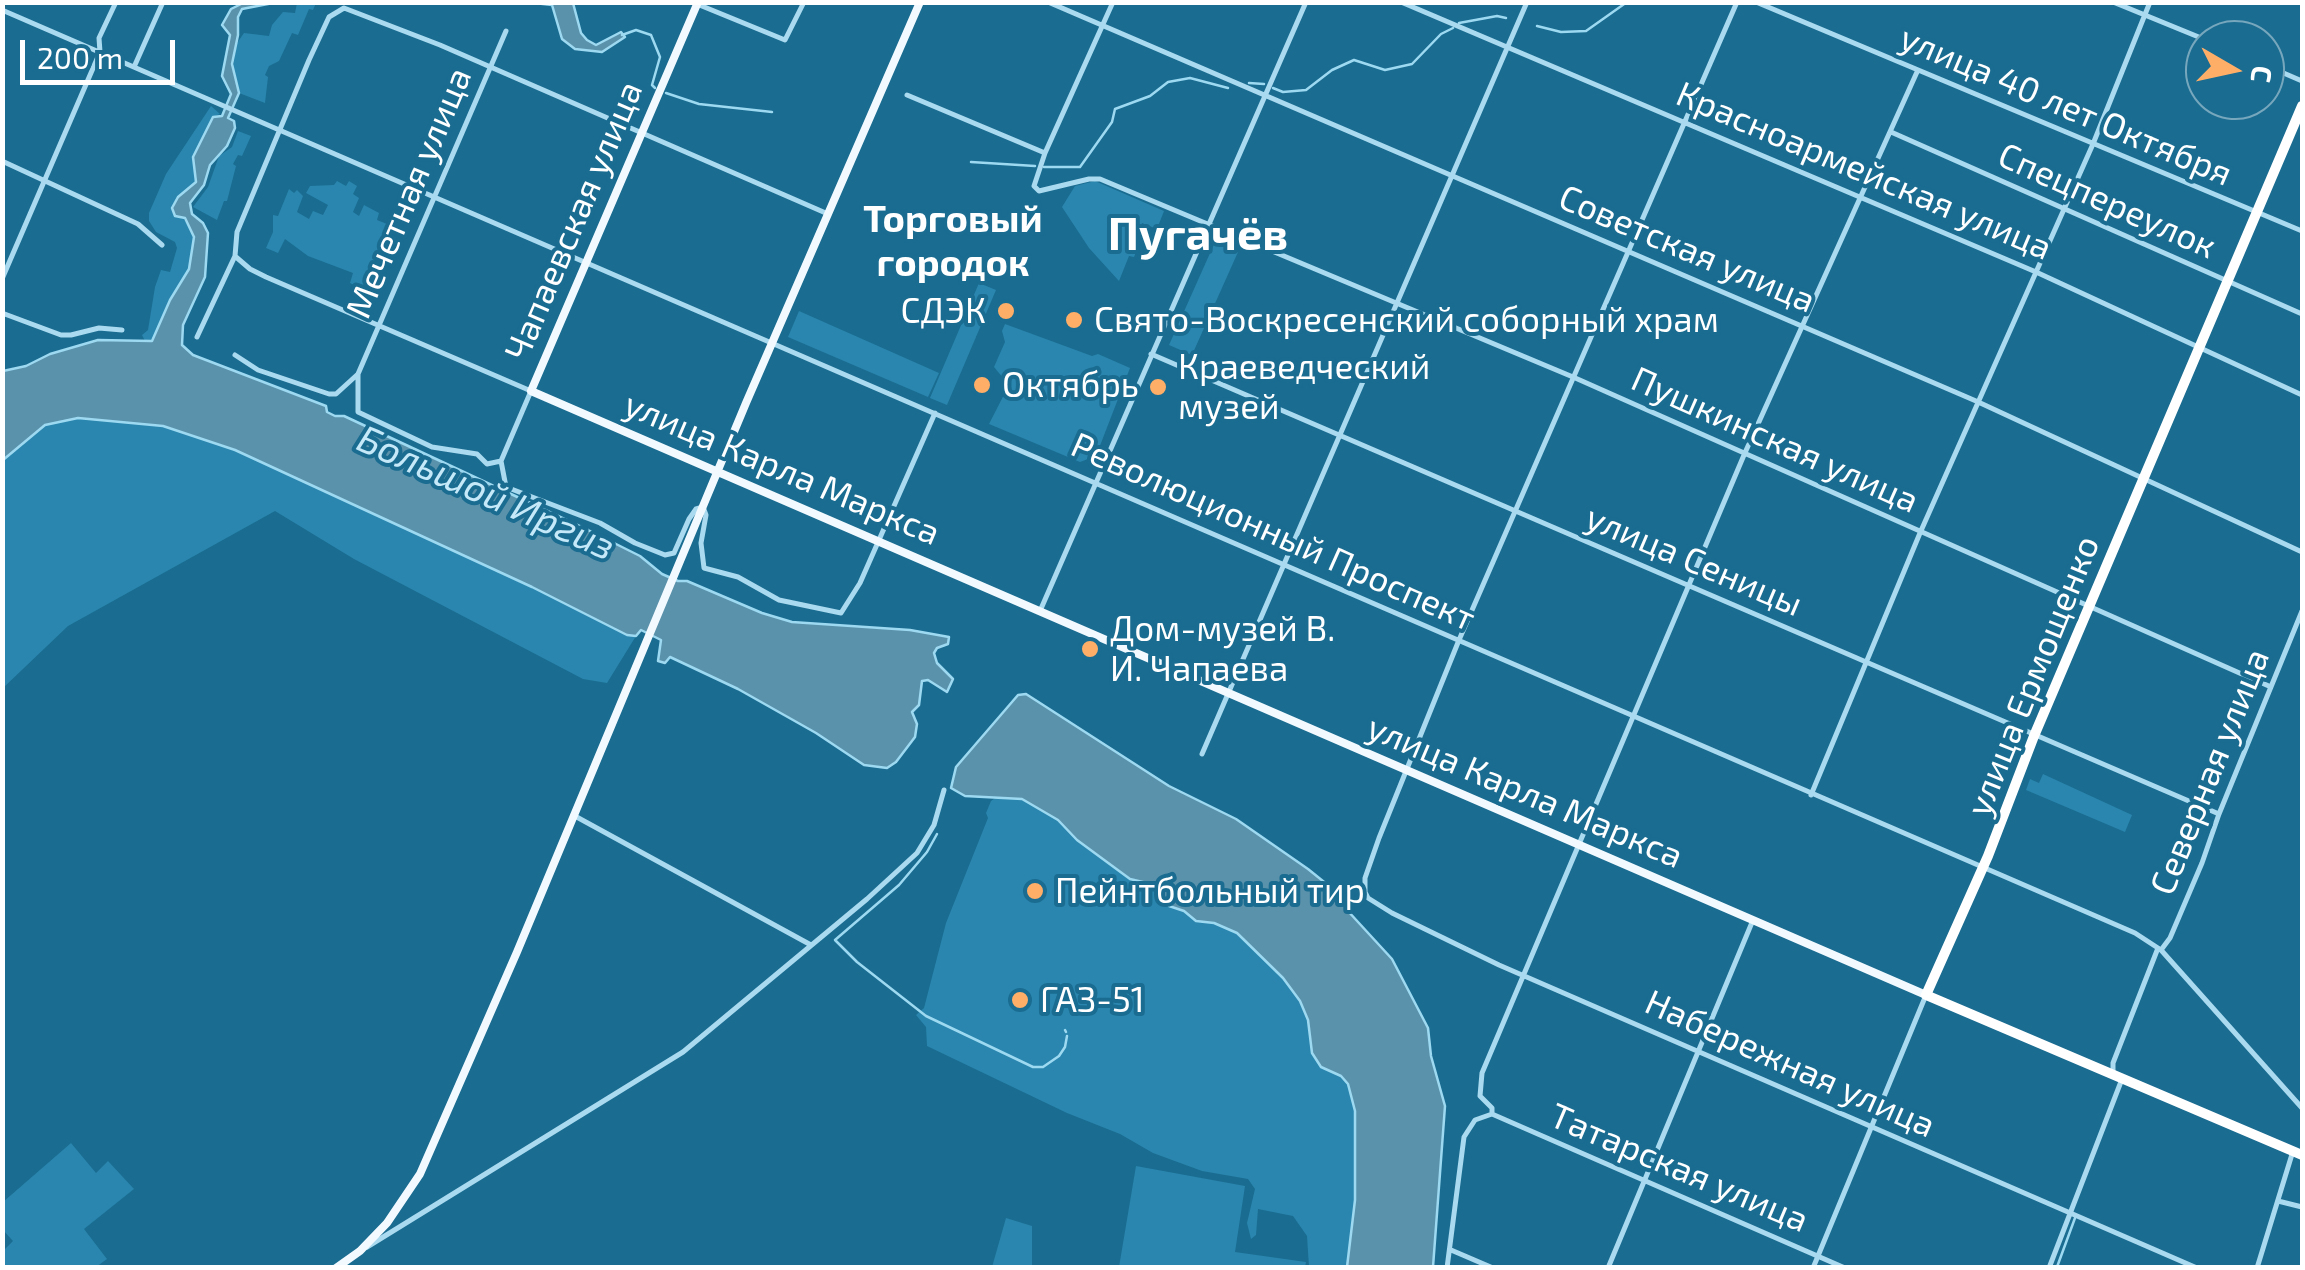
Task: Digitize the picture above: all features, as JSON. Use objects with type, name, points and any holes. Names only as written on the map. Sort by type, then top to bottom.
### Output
[{"type":"highway","name":"улица Ермощенко","points":[[1926,995],[1984,866],[2034,736],[2302,106]]},
{"type":"highway","name":"улица Карла Маркса","points":[[1926,995],[2298,1153]]},
{"type":"main road","points":[[336,1268],[360,1251],[387,1222],[420,1174],[920,2]]},
{"type":"main road","name":"Чапаевская улица","points":[[531,390],[696,3]]},
{"type":"main road","name":"улица Карла Маркса","points":[[531,390],[1926,995]]},
{"type":"street","points":[[2,279],[100,52],[99,38],[116,2]]},
{"type":"street","points":[[134,67],[162,2]]},
{"type":"street","points":[[696,3],[785,40],[804,2]]},
{"type":"street","name":"Советская улица","points":[[1048,2],[1976,402],[2302,552]]},
{"type":"street","points":[[907,95],[1044,152],[1112,2]]},
{"type":"street","points":[[1040,611],[1306,2]]},
{"type":"street","name":"Красноармейская улица","points":[[1401,2],[2036,272],[2302,395]]},
{"type":"street","points":[[1202,754],[1527,2]]},
{"type":"street","points":[[1407,770],[1459,640],[1737,2]]},
{"type":"street","name":"улица 40 лет Октября","points":[[1756,2],[2302,231]]},
{"type":"street","points":[[2113,2],[2185,31]]},
{"type":"street","points":[[1811,794],[1864,661],[2093,144],[2150,2]]},
{"type":"street","points":[[197,337],[235,256],[238,232],[329,17],[340,8],[357,11],[490,66],[828,214]]},
{"type":"street","name":"Революционный Проспект","points":[[2,10],[2135,933],[2160,949],[2302,1108]]},
{"type":"street","name":"Мечетная улица","points":[[358,374],[506,31]]},
{"type":"street","points":[[1448,1268],[1464,1137],[1475,1120],[1492,1114],[1492,1108],[1480,1096],[1482,1074],[1744,454],[1917,72]]},
{"type":"street","name":"Спецпереулок","points":[[1891,132],[2302,314]]},
{"type":"street","name":"Пушкинская улица","points":[[1044,152],[1034,186],[1039,191],[1088,179],[1100,180],[1573,377],[2271,687]]},
{"type":"street","points":[[2,161],[138,224],[162,246]]},
{"type":"street","name":"улица Карла Маркса","points":[[235,256],[266,277],[531,390]]},
{"type":"street","points":[[2,313],[71,336],[99,328],[122,330]]},
{"type":"street","name":"улица Сеницы","points":[[1150,354],[2219,814]]},
{"type":"street","points":[[236,355],[258,370],[328,394],[336,394],[358,374]]},
{"type":"street","points":[[358,374],[358,412],[432,446],[476,454],[487,464],[501,461],[506,486],[600,523],[635,544],[665,555],[674,553],[689,519],[703,507],[706,516],[702,562],[709,570],[738,577],[779,600],[841,613],[860,583],[935,413]]},
{"type":"street","name":"Чапаевская улица","points":[[501,461],[531,390]]},
{"type":"street","name":"Северная улица","points":[[2049,1268],[2118,1075],[2113,1063],[2160,949],[2170,938],[2202,863],[2302,611]]},
{"type":"street","name":"Набережная улица","points":[[1407,770],[1369,866],[1364,887],[1368,898],[1420,928],[1441,934],[1524,975],[2197,1268]]},
{"type":"street","points":[[360,1251],[683,1052],[917,854],[934,825],[944,790]]},
{"type":"street","points":[[573,815],[811,946]]},
{"type":"street","points":[[1608,1268],[1753,920]]},
{"type":"street","name":"улица Ермощенко","points":[[1813,1268],[1926,995]]},
{"type":"street","name":"Татарская улица","points":[[1492,1114],[1845,1268]]},
{"type":"street","points":[[2257,1268],[2298,1153]]},
{"type":"street","points":[[2278,1201],[2302,1207]]},
{"type":"street","points":[[1451,1250],[1492,1268]]},
{"type":"shaded area","points":[[297,3],[316,3],[313,10],[309,9],[298,35],[292,33],[279,61],[269,66],[265,75],[265,103],[239,93],[232,73],[237,43],[244,33],[269,36],[283,12],[295,13]]},
{"type":"shaded area","points":[[211,106],[220,114],[213,117],[205,134],[194,168],[196,182],[174,202],[194,236],[189,269],[169,300],[152,341],[145,341],[142,335],[148,330],[155,287],[161,270],[170,272],[177,248],[175,242],[156,232],[149,213],[166,174]]},
{"type":"shaded area","points":[[238,131],[251,136],[242,156],[238,155],[233,164],[236,166],[227,201],[217,220],[193,207],[208,187],[219,156],[232,147]]},
{"type":"shaded area","points":[[337,181],[357,186],[353,194],[359,198],[353,212],[359,216],[364,205],[379,213],[377,220],[392,226],[378,255],[383,258],[368,292],[350,283],[353,273],[308,256],[285,239],[278,253],[266,248],[273,232],[273,215],[278,216],[289,189],[303,196],[297,212],[309,219],[313,211],[323,215],[328,205],[306,193],[310,186],[334,185]]},
{"type":"shaded area","points":[[1095,181],[1164,211],[1157,229],[1142,223],[1134,244],[1138,247],[1134,257],[1129,256],[1119,281],[1089,248],[1062,207],[1075,186]]},
{"type":"shaded area","points":[[1215,242],[1238,252],[1192,355],[1169,345]]},
{"type":"shaded area","points":[[979,283],[996,290],[947,405],[930,398]]},
{"type":"shaded area","points":[[799,311],[939,373],[928,397],[788,337]]},
{"type":"shaded area","points":[[1005,324],[1130,368],[1096,456],[1080,462],[989,424],[1009,385],[994,367],[1005,342]]},
{"type":"shaded area","points":[[78,418],[163,426],[235,450],[636,636],[607,683],[583,679],[354,559],[275,511],[68,626],[3,688],[3,460],[45,425]]},
{"type":"shaded area","points":[[2043,774],[2132,815],[2125,832],[2026,790],[2030,779],[2039,783]]},
{"type":"shaded area","points":[[998,796],[1022,799],[1058,820],[1077,840],[1130,879],[1151,884],[1169,906],[1196,921],[1214,923],[1237,933],[1283,978],[1308,1020],[1312,1053],[1321,1067],[1341,1076],[1348,1084],[1355,1111],[1355,1200],[1347,1267],[1309,1267],[1307,1236],[1293,1216],[1258,1209],[1256,1235],[1251,1239],[1247,1223],[1255,1189],[1248,1179],[1202,1171],[1153,1153],[1120,1134],[927,1046],[926,1027],[916,1015],[924,1008],[946,923],[988,818],[986,813]]},
{"type":"shaded area","points":[[71,1143],[96,1173],[108,1161],[134,1189],[84,1229],[107,1259],[96,1267],[3,1267],[3,1251],[13,1241],[3,1230],[3,1202]]},
{"type":"shaded area","points":[[1136,1166],[1245,1186],[1235,1252],[1306,1262],[1305,1267],[1119,1267]]},
{"type":"shaded area","points":[[1006,1218],[1032,1226],[1032,1267],[992,1267]]},
{"type":"water","name":"Большой Иргиз","points":[[243,3],[273,3],[242,9],[238,17],[232,64],[239,93],[228,118],[234,121],[235,128],[190,203],[192,214],[208,233],[205,277],[183,325],[182,345],[193,355],[326,406],[327,412],[335,416],[344,416],[588,530],[640,556],[662,574],[762,613],[792,622],[910,630],[949,637],[948,644],[934,653],[937,663],[953,679],[947,692],[928,680],[922,681],[919,705],[912,712],[917,724],[915,737],[896,762],[887,768],[864,765],[738,689],[670,657],[665,663],[658,661],[661,640],[641,630],[636,636],[627,635],[235,450],[163,426],[78,418],[45,425],[3,460],[3,371],[98,340],[152,341],[189,269],[194,237],[185,218],[175,216],[172,208],[178,197],[196,182],[193,157],[213,117],[222,116],[231,94],[222,76],[230,35],[222,25],[231,9]]},
{"type":"water","points":[[534,3],[573,3],[581,33],[596,45],[621,32],[625,37],[602,52],[575,49],[562,39],[552,5]]},
{"type":"water","points":[[1026,694],[1169,786],[1236,819],[1308,869],[1344,898],[1347,910],[1392,959],[1428,1028],[1431,1056],[1445,1106],[1433,1267],[1347,1267],[1355,1200],[1355,1111],[1348,1084],[1341,1076],[1321,1067],[1312,1053],[1308,1020],[1283,978],[1237,933],[1214,923],[1196,921],[1169,906],[1151,884],[1130,879],[1077,840],[1058,820],[1022,799],[965,796],[951,788],[956,767],[1018,695]]},
{"type":"waterway","points":[[1537,26],[1561,32],[1586,31],[1627,2]]},
{"type":"waterway","points":[[1459,23],[1506,18]]},
{"type":"waterway","points":[[1273,88],[1283,92],[1306,90],[1332,70],[1354,60],[1385,70],[1412,64],[1441,34],[1453,28]]},
{"type":"waterway","points":[[622,35],[636,30],[651,35],[660,57],[652,85],[655,88]]},
{"type":"waterway","points":[[1044,167],[1080,167],[1112,122],[1115,109],[1150,96],[1168,82],[1190,78],[1228,88]]},
{"type":"waterway","points":[[1249,83],[1264,84]]},
{"type":"waterway","points":[[666,93],[699,104],[772,112]]},
{"type":"waterway","points":[[971,162],[1035,166]]},
{"type":"waterway","points":[[937,834],[899,885],[835,940],[926,1016],[1033,1067],[1043,1067],[1059,1056],[1067,1036]]},
{"type":"waterway","points":[[2057,1267],[2075,1218]]},
{"type":"place","name":"СДЭК","points":[[1006,311]]},
{"type":"place","name":"Свято-Воскресенский соборный храм","points":[[1074,320]]},
{"type":"place","name":"Октябрь","points":[[982,385]]},
{"type":"place","name":"Краеведческий музей","points":[[1158,387]]},
{"type":"place","name":"Дом-музей В. И. Чапаева","points":[[1090,649]]},
{"type":"place","name":"Пейнтбольный тир","points":[[1035,891]]},
{"type":"place","name":"ГАЗ-51","points":[[1020,1000]]},
{"type":"district","name":"Пугачёв","points":[[1198,235]]},
{"type":"district","name":"Торговый городок","points":[[953,241]]}]
